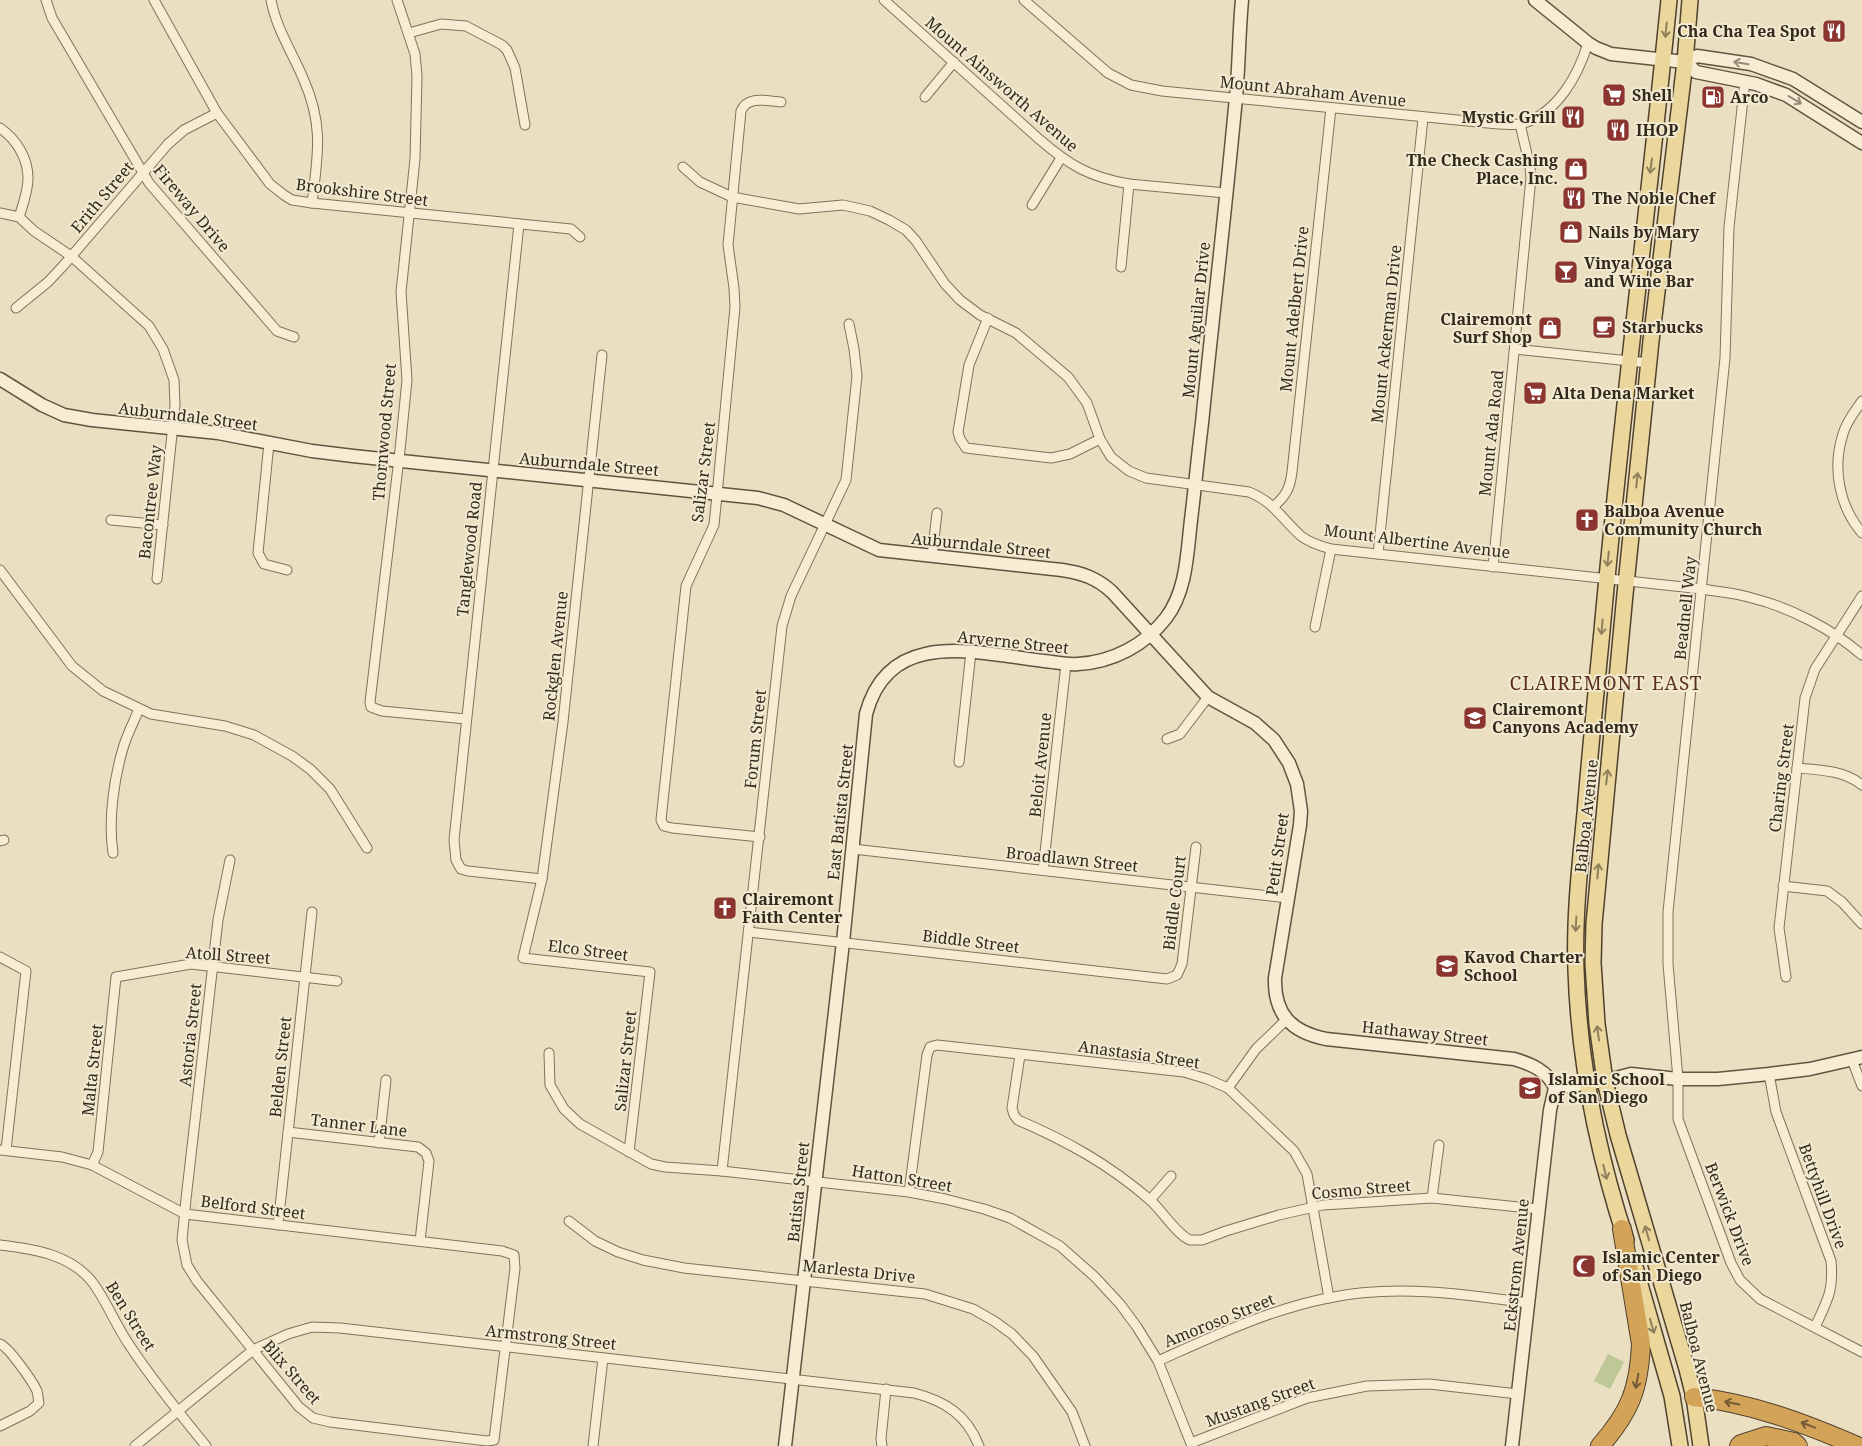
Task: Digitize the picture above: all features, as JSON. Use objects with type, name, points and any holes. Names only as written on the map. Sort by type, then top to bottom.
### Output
[{"type":"highway","points":[[1600,1446],[1621,1421],[1632,1401],[1637,1384],[1640,1361],[1641,1344],[1622,1229]]},
{"type":"highway","points":[[1694,1397],[1769,1411],[1812,1426],[1857,1446]]},
{"type":"highway","points":[[1739,1446],[1766,1436],[1794,1442],[1798,1446]]},
{"type":"main road","name":"Balboa Avenue","points":[[1669,0],[1606,579],[1589,753],[1575,929],[1579,1028],[1586,1084],[1594,1124],[1610,1193],[1672,1396],[1680,1446]]},
{"type":"main road","name":"Balboa Avenue","points":[[1690,0],[1685,62],[1649,363],[1626,581],[1594,924],[1593,963],[1597,1024],[1605,1081],[1618,1135],[1687,1369],[1694,1397],[1701,1446]]},
{"type":"street","name":"Fireway Drive","points":[[46,0],[52,18],[143,174],[277,331],[294,337]]},
{"type":"street","name":"Brookshire Street","points":[[154,0],[217,113],[270,184],[292,200],[409,214],[571,229],[580,237]]},
{"type":"street","points":[[271,0],[274,16],[304,78],[315,109],[319,146],[312,203]]},
{"type":"street","name":"Thornwood Street","points":[[397,0],[415,54],[417,76],[414,159],[401,292],[407,380],[370,702],[371,707],[382,711],[466,719]]},
{"type":"street","name":"Mount Ainsworth Avenue","points":[[884,0],[1060,158],[1077,168],[1113,181],[1129,184],[1226,193]]},
{"type":"street","name":"Mount Abraham Avenue","points":[[1024,0],[1108,73],[1131,85],[1162,91],[1498,124],[1520,124],[1548,110],[1566,91],[1584,58],[1588,43]]},
{"type":"street","name":"Mount Aguilar Drive","points":[[1151,635],[1167,616],[1183,582],[1236,98],[1242,0]]},
{"type":"street","points":[[1535,0],[1588,43],[1611,54],[1685,62],[1697,56],[1752,64],[1794,79],[1860,116],[1845,132]]},
{"type":"street","points":[[409,33],[441,24],[466,26],[502,45],[507,50],[515,68],[525,125]]},
{"type":"street","points":[[925,97],[954,62]]},
{"type":"street","points":[[1685,62],[1696,72],[1745,81],[1786,95],[1862,142]]},
{"type":"street","name":"Beadnell Way","points":[[1678,1079],[1669,982],[1668,912],[1725,358],[1728,227],[1745,81]]},
{"type":"street","name":"Salizar Street","points":[[760,837],[672,828],[664,826],[661,820],[686,586],[714,524],[734,307],[734,288],[728,245],[741,111],[744,104],[753,100],[781,102]]},
{"type":"street","name":"Mount Adelbert Drive","points":[[1274,506],[1290,488],[1331,108]]},
{"type":"street","name":"Erith Street","points":[[16,308],[48,282],[168,144],[184,130],[217,113]]},
{"type":"street","name":"Mount Ackerman Drive","points":[[1378,554],[1423,118]]},
{"type":"street","name":"Mount Ada Road","points":[[1493,566],[1531,178],[1520,124]]},
{"type":"street","points":[[0,128],[12,137],[23,154],[28,178],[19,217],[0,213]]},
{"type":"street","points":[[1032,205],[1060,158]]},
{"type":"street","name":"Mount Albertine Avenue","points":[[683,167],[700,182],[732,196],[799,209],[843,205],[870,211],[906,230],[916,241],[945,284],[960,300],[980,315],[1016,333],[1068,377],[1087,403],[1100,439],[1112,457],[1129,471],[1146,478],[1234,488],[1249,492],[1263,498],[1274,506],[1302,536],[1314,544],[1330,549],[1702,589],[1750,597],[1768,602],[1806,619],[1837,636],[1862,655]]},
{"type":"street","points":[[1121,267],[1129,184]]},
{"type":"street","name":"Bacontree Way","points":[[19,217],[34,231],[71,256],[149,326],[163,349],[174,380],[175,405],[157,579]]},
{"type":"street","name":"Tanglewood Road","points":[[519,224],[454,840],[456,860],[461,869],[542,880]]},
{"type":"street","points":[[988,318],[969,365],[958,432],[966,448],[1051,458],[1070,454],[1100,439]]},
{"type":"street","name":"Forum Street","points":[[722,1171],[782,626],[791,596],[846,480],[857,376],[849,324]]},
{"type":"street","points":[[1515,348],[1649,363]]},
{"type":"street","name":"Rockglen Avenue","points":[[522,958],[542,880],[563,722],[602,355]]},
{"type":"street","name":"Auburndale Street","points":[[0,379],[42,405],[64,415],[92,420],[218,433],[312,451],[589,482],[717,493],[772,501],[879,550],[1078,572],[1103,584],[1151,635]]},
{"type":"street","points":[[1862,401],[1843,434],[1837,465],[1841,495],[1853,522],[1862,533]]},
{"type":"street","points":[[269,443],[258,553],[264,564],[287,570]]},
{"type":"street","points":[[932,556],[937,513]]},
{"type":"street","points":[[111,520],[163,525]]},
{"type":"street","points":[[1315,627],[1330,549]]},
{"type":"street","points":[[0,570],[72,666],[103,691],[151,714],[225,726],[254,735],[292,756],[310,769],[330,789],[367,848]]},
{"type":"street","name":"Charing Street","points":[[1786,977],[1779,928],[1805,698],[1815,669],[1862,596]]},
{"type":"street","name":"Arverne Street","points":[[866,714],[870,698],[884,676],[902,662],[919,655],[944,651],[971,652],[1077,665],[1097,662],[1118,655],[1151,635]]},
{"type":"street","name":"Petit Street","points":[[1151,635],[1208,698],[1242,714],[1274,740],[1293,772],[1299,798],[1300,825],[1274,983],[1275,997],[1286,1020]]},
{"type":"street","points":[[959,762],[971,652]]},
{"type":"street","name":"Beloit Avenue","points":[[1044,870],[1066,664]]},
{"type":"street","points":[[1167,739],[1180,734],[1208,698]]},
{"type":"street","points":[[113,853],[111,836],[116,775],[124,745],[139,709]]},
{"type":"street","name":"East Batista Street","points":[[843,942],[866,714]]},
{"type":"street","points":[[1797,768],[1835,772],[1849,776],[1862,785]]},
{"type":"street","name":"Biddle Court","points":[[1182,964],[1196,847]]},
{"type":"street","name":"Broadlawn Street","points":[[853,849],[1288,898]]},
{"type":"street","name":"Astoria Street","points":[[185,1214],[212,967],[218,920],[230,860]]},
{"type":"street","points":[[1783,886],[1828,891],[1842,902],[1862,924]]},
{"type":"street","name":"Belden Street","points":[[278,1225],[312,912]]},
{"type":"street","name":"Biddle Street","points":[[749,932],[1167,979],[1177,975],[1182,964]]},
{"type":"street","name":"Batista Street","points":[[785,1446],[843,942]]},
{"type":"street","points":[[0,957],[26,971],[3,1150]]},
{"type":"street","name":"Elco Street","points":[[522,958],[650,972]]},
{"type":"street","name":"Atoll Street","points":[[116,977],[191,964],[338,981]]},
{"type":"street","name":"Salizar Street","points":[[630,1152],[650,972]]},
{"type":"street","name":"Malta Street","points":[[92,1165],[98,1152],[116,977]]},
{"type":"street","points":[[1228,1088],[1256,1049],[1286,1020]]},
{"type":"street","name":"Hathaway Street","points":[[1286,1020],[1305,1033],[1326,1039],[1505,1058],[1526,1062],[1548,1076],[1556,1088]]},
{"type":"street","name":"Anastasia Street","points":[[909,1192],[927,1056],[930,1047],[937,1045],[1184,1072],[1228,1088],[1294,1150],[1306,1174],[1329,1298]]},
{"type":"street","name":"Hatton Street","points":[[549,1054],[550,1085],[564,1109],[580,1124],[651,1164],[909,1192],[945,1199],[1010,1218],[1060,1246],[1095,1277],[1120,1304],[1158,1361],[1192,1445]]},
{"type":"street","points":[[1020,1055],[1012,1108],[1018,1120],[1058,1138],[1105,1164],[1150,1200],[1171,1176]]},
{"type":"street","points":[[1556,1088],[1605,1081],[1631,1074],[1678,1079],[1718,1079],[1810,1069],[1857,1059],[1862,1086]]},
{"type":"street","name":"Bettyhill Drive","points":[[1769,1074],[1776,1112],[1831,1261],[1831,1292],[1815,1327]]},
{"type":"street","name":"Berwick Drive","points":[[1678,1079],[1678,1118],[1731,1263],[1740,1280],[1760,1299],[1862,1352]]},
{"type":"street","points":[[379,1143],[386,1080]]},
{"type":"street","name":"Eckstrom Avenue","points":[[1512,1446],[1550,1110],[1556,1088]]},
{"type":"street","name":"Tanner Lane","points":[[288,1132],[418,1147],[426,1153],[429,1161],[420,1241]]},
{"type":"street","points":[[1432,1198],[1439,1145]]},
{"type":"street","name":"Belford Street","points":[[3,1150],[62,1157],[92,1165],[185,1214],[502,1251],[514,1255],[515,1268],[506,1347]]},
{"type":"street","name":"Cosmo Street","points":[[1150,1200],[1190,1240],[1202,1240],[1226,1231],[1313,1207],[1368,1201],[1432,1198],[1539,1209]]},
{"type":"street","name":"Blix Street","points":[[185,1214],[182,1240],[187,1265],[197,1281],[299,1407],[313,1418],[330,1422],[487,1441],[494,1440],[506,1347]]},
{"type":"street","name":"Marlesta Drive","points":[[569,1221],[595,1241],[618,1252],[642,1260],[684,1268],[925,1294],[973,1309],[1012,1334],[1033,1356],[1072,1412],[1086,1446]]},
{"type":"street","name":"Ben Street","points":[[0,1245],[28,1248],[60,1257],[92,1282],[129,1345],[206,1446]]},
{"type":"street","name":"Amoroso Street","points":[[1158,1361],[1253,1319],[1329,1298],[1388,1292],[1437,1292],[1528,1303]]},
{"type":"street","name":"Armstrong Street","points":[[134,1446],[252,1350],[288,1334],[312,1327],[340,1328],[886,1389],[932,1397],[946,1404],[962,1419],[970,1428],[979,1446]]},
{"type":"street","points":[[0,1344],[4,1345],[12,1354],[37,1391],[39,1403],[30,1411],[0,1426]]},
{"type":"street","points":[[593,1446],[603,1358]]},
{"type":"street","name":"Mustang Street","points":[[1192,1445],[1307,1398],[1367,1386],[1429,1384],[1518,1394]]},
{"type":"street","points":[[882,1446],[886,1389]]},
{"type":"green space","points":[[1608,1354],[1624,1362],[1610,1389],[1594,1381]]},
{"type":"place","name":"Cha Cha Tea Spot","points":[[1834,31]]},
{"type":"place","name":"Shell","points":[[1614,95]]},
{"type":"place","name":"Arco","points":[[1713,97]]},
{"type":"place","name":"Mystic Grill","points":[[1573,117]]},
{"type":"place","name":"IHOP","points":[[1618,130]]},
{"type":"place","name":"The Check Cashing Place, Inc.","points":[[1576,169]]},
{"type":"place","name":"The Noble Chef","points":[[1574,198]]},
{"type":"place","name":"Nails by Mary","points":[[1571,232]]},
{"type":"place","name":"Vinya Yoga and Wine Bar","points":[[1566,272]]},
{"type":"place","name":"Starbucks","points":[[1604,327]]},
{"type":"place","name":"Clairemont Surf Shop","points":[[1550,328]]},
{"type":"place","name":"Alta Dena Market","points":[[1535,393]]},
{"type":"place","name":"Balboa Avenue Community Church","points":[[1587,520]]},
{"type":"place","name":"Clairemont Canyons Academy","points":[[1475,718]]},
{"type":"place","name":"Clairemont Faith Center","points":[[725,908]]},
{"type":"place","name":"Kavod Charter School","points":[[1447,966]]},
{"type":"place","name":"Islamic School of San Diego","points":[[1530,1088]]},
{"type":"place","name":"Islamic Center of San Diego","points":[[1584,1266]]},
{"type":"district","name":"CLAIREMONT EAST","points":[[1606,683]]}]
